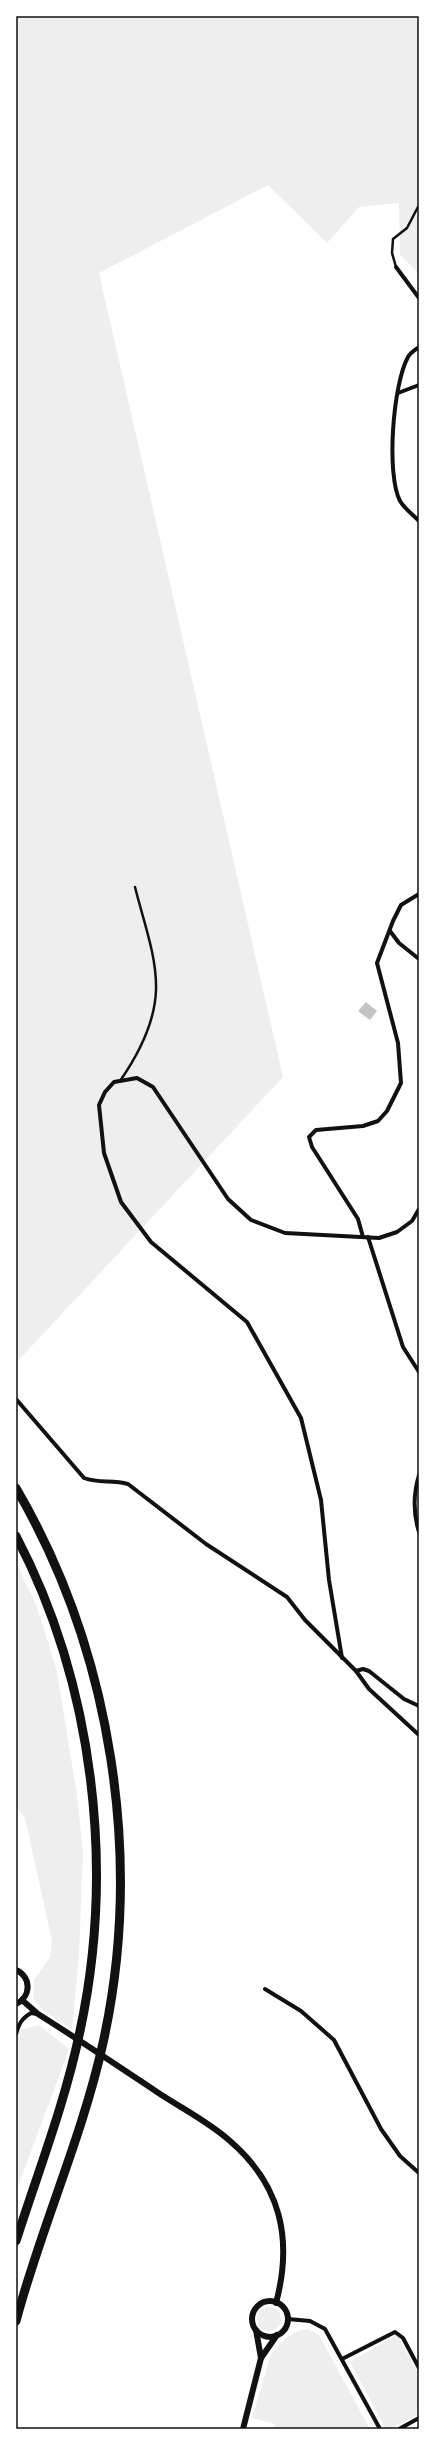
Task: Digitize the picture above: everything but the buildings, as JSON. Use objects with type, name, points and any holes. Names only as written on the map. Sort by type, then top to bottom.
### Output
[{"type":"highway","points":[[16,1488],[55,1564],[85,1649],[97,1692],[114,1788],[119,1849],[119,1919],[111,1995],[97,2068],[16,2321]]},
{"type":"highway","points":[[16,1536],[34,1573],[60,1646],[79,1716],[91,1788],[96,1855],[95,1918],[86,2003],[80,2032],[64,2097],[16,2241]]},
{"type":"street","points":[[396,267],[419,298]]},
{"type":"street","points":[[419,347],[408,356],[398,393],[393,432],[393,469],[400,501],[419,521]]},
{"type":"street","points":[[398,393],[419,385]]},
{"type":"street","points":[[419,894],[401,905],[377,963],[398,1043],[401,1083],[387,1111],[378,1121],[363,1126],[316,1130],[309,1137],[312,1147],[358,1219],[403,1347],[410,1361],[419,1371]]},
{"type":"street","points":[[390,931],[399,943],[419,959]]},
{"type":"street","points":[[342,1658],[329,1580],[321,1500],[301,1418],[246,1322],[151,1242],[121,1202],[104,1153],[98,1105],[114,1082],[137,1078],[153,1087],[228,1199],[251,1220],[285,1234],[380,1238],[397,1232],[412,1221],[419,1209]]},
{"type":"street","points":[[16,1399],[84,1478],[95,1483],[120,1481],[139,1491],[206,1544],[287,1597],[305,1620],[356,1671],[369,1689],[419,1735]]},
{"type":"street","points":[[419,1475],[414,1491],[415,1519],[419,1532]]},
{"type":"street","points":[[356,1671],[363,1669],[369,1671],[404,1698],[419,1706]]},
{"type":"street","points":[[16,1970],[23,1974],[28,1985],[25,1996],[19,2002],[229,2140],[258,2171],[277,2206],[284,2241],[285,2259],[276,2302]]},
{"type":"street","points":[[265,1989],[301,2011],[334,2040],[381,2129],[400,2156],[419,2173]]},
{"type":"street","points":[[16,2034],[20,2020],[31,2013],[38,2014]]},
{"type":"street","points":[[243,2429],[261,2358],[277,2335],[285,2329],[288,2319],[284,2309],[276,2302],[266,2302],[257,2307],[253,2317],[261,2358]]},
{"type":"street","points":[[288,2319],[310,2321],[322,2326],[327,2331],[380,2429]]},
{"type":"street","points":[[256,2330],[266,2336],[277,2335]]},
{"type":"street","points":[[342,2359],[395,2332],[402,2336],[419,2368]]},
{"type":"street","points":[[399,2429],[419,2418]]},
{"type":"lane","points":[[396,267],[392,253],[393,239],[407,228],[419,205]]},
{"type":"lane","points":[[120,1081],[131,1065],[150,1022],[156,991],[155,970],[135,887]]},
{"type":"shaded area","points":[[16,16],[419,16],[419,274],[400,255],[399,203],[359,207],[327,243],[268,185],[99,273],[283,1077],[16,1363]]},
{"type":"shaded area","points":[[16,1562],[37,1607],[57,1672],[77,1795],[83,1852],[79,1955],[72,2030],[42,2009],[33,1998],[34,1980],[50,1957],[52,1941],[27,1827],[24,1816],[16,1807]]},
{"type":"shaded area","points":[[39,2025],[69,2049],[16,2192],[16,2031]]},
{"type":"shaded area","points":[[269,2307],[274,2308],[280,2314],[280,2324],[274,2330],[269,2331],[264,2330],[258,2324],[257,2319],[258,2314],[264,2308]]},
{"type":"shaded area","points":[[308,2329],[319,2335],[370,2429],[273,2429],[274,2424],[252,2418],[271,2354],[292,2334]]},
{"type":"shaded area","points":[[396,2335],[398,2336],[419,2375],[419,2414],[391,2429],[386,2429],[350,2362]]}]
